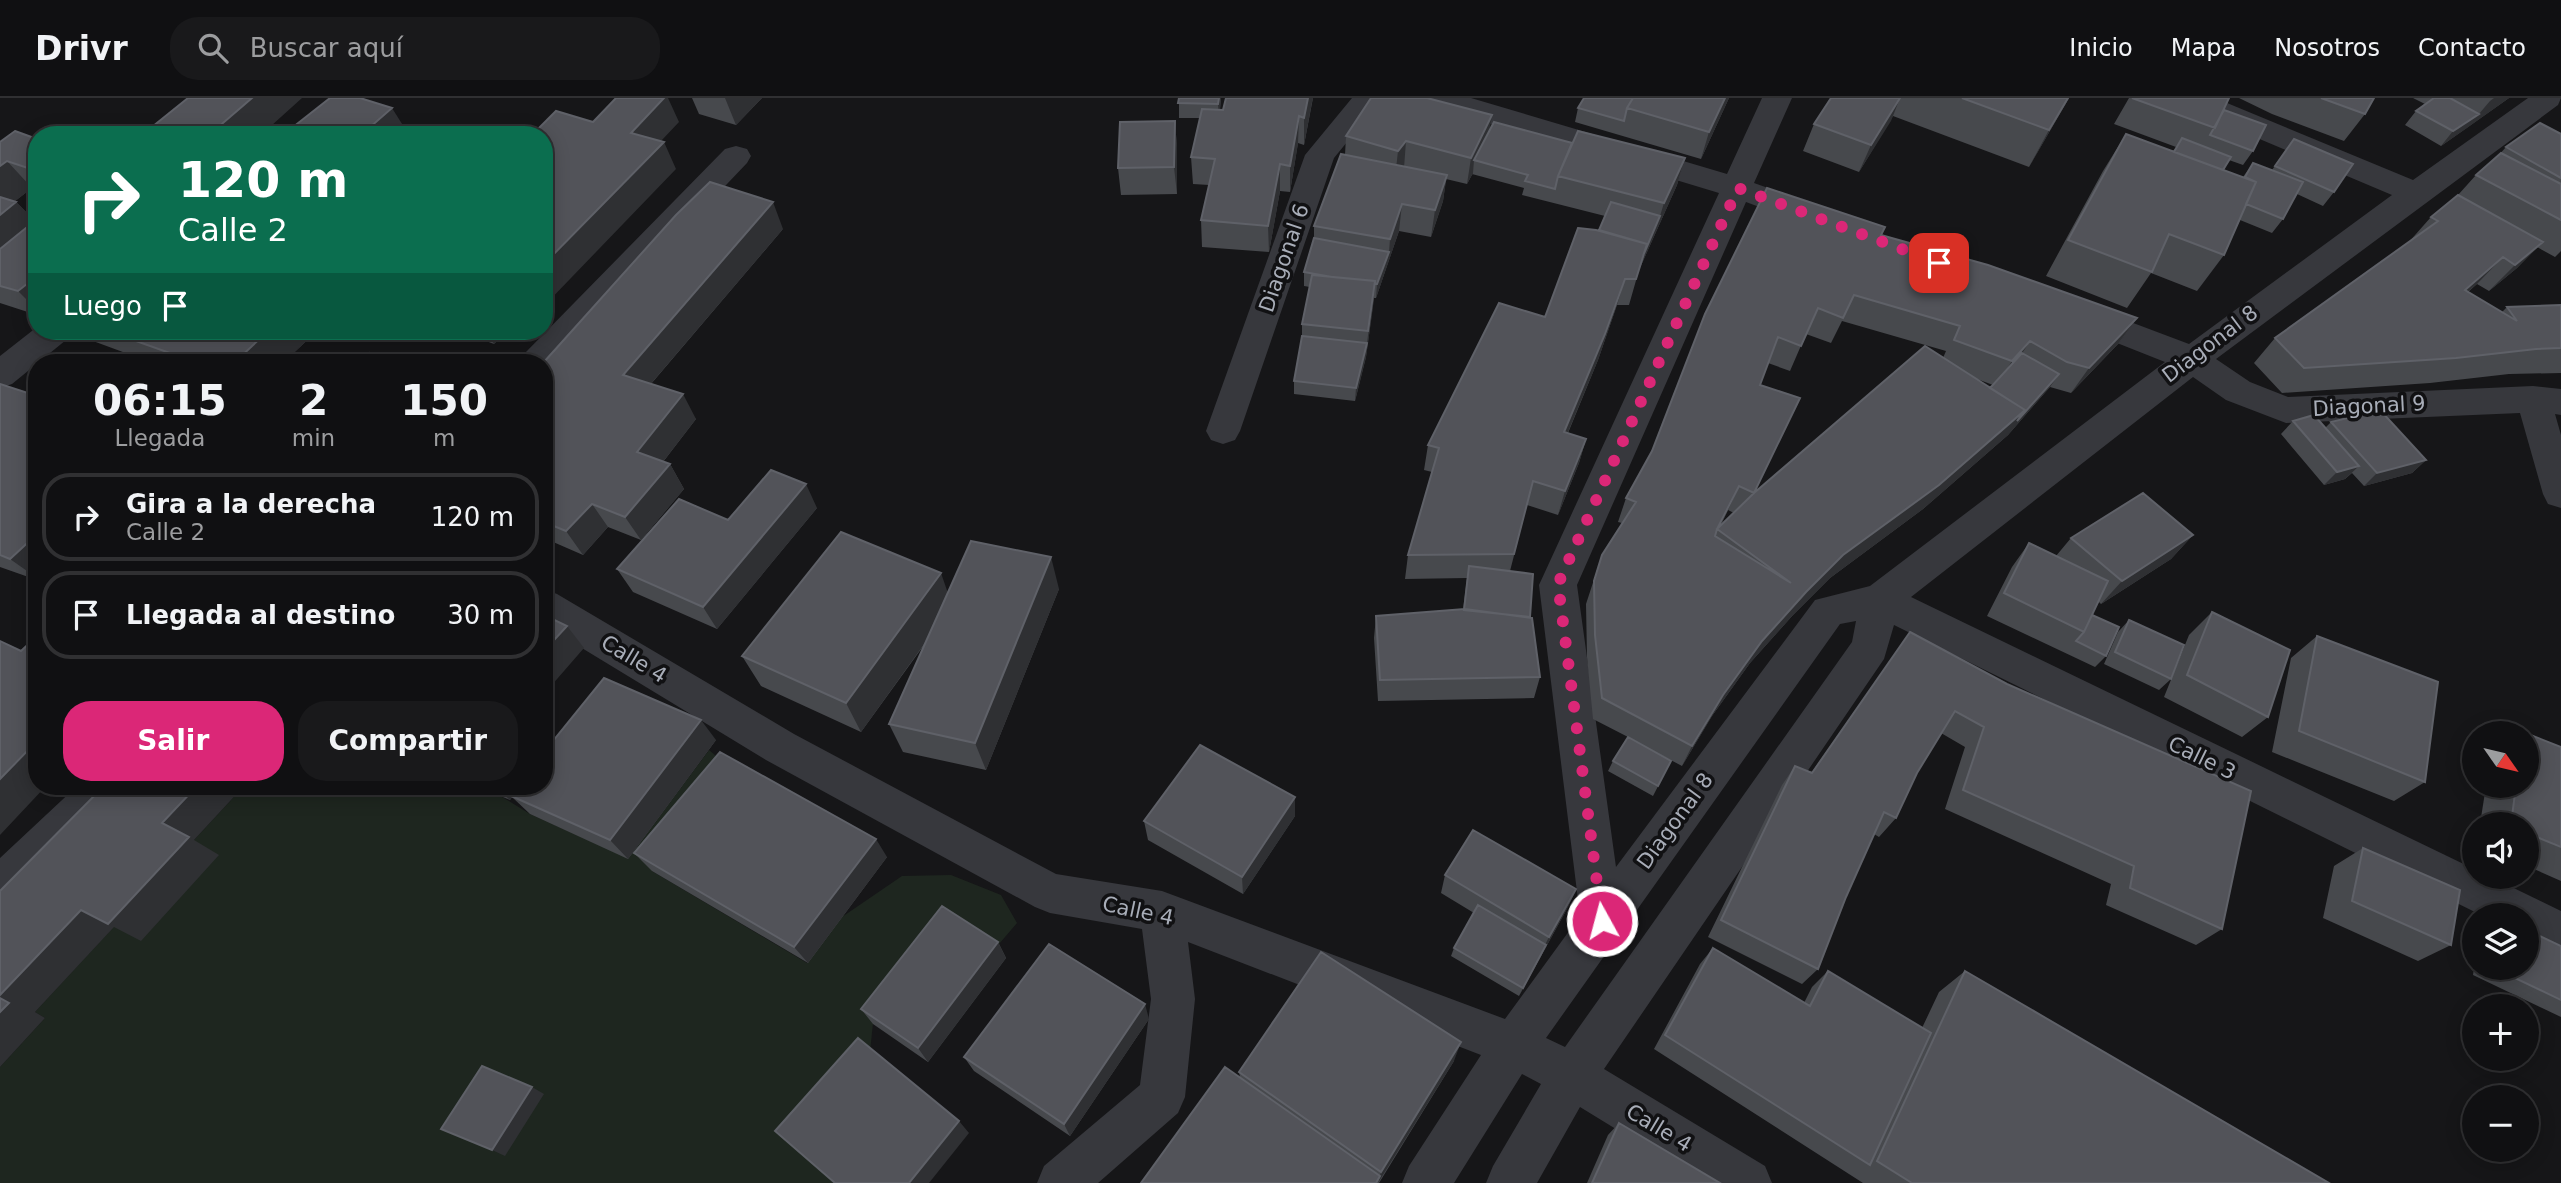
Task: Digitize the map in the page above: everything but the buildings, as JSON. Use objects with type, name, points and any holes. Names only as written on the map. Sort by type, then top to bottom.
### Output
[{"type":"street","name":"Diagonal 6","points":[[1223,431],[1320,155],[1368,98]]},
{"type":"street","points":[[1438,98],[1738,188],[1841,227]]},
{"type":"street","points":[[1602,921],[1558,584],[1777,98]]},
{"type":"street","points":[[2189,98],[2414,192]]},
{"type":"street","name":"Diagonal 8","points":[[1426,1183],[1514,1045],[1828,611],[1880,600],[2191,358],[2414,192],[2548,98]]},
{"type":"street","points":[[545,354],[736,156]]},
{"type":"street","name":"Diagonal 9","points":[[2049,304],[2191,358],[2238,391],[2286,410],[2547,400]]},
{"type":"street","points":[[14,362],[42,340]]},
{"type":"street","points":[[2547,400],[2561,494]]},
{"type":"street","points":[[1510,1183],[1572,1076],[1870,646],[1880,600]]},
{"type":"street","name":"Calle 3","points":[[1880,600],[2499,903]]},
{"type":"street","name":"Calle 4","points":[[553,610],[779,747],[1050,894],[1162,912],[1514,1045],[1572,1076],[1748,1183]]},
{"type":"street","points":[[0,886],[96,795]]},
{"type":"street","points":[[1061,1183],[1162,1097],[1173,999],[1162,912]]},
{"type":"street","name":"Calle 3","points":[[2539,922],[2561,933]]},
{"type":"shaded area","points":[[709,750],[735,772],[652,871],[807,963],[842,917],[902,876],[951,875],[1001,895],[1017,923],[993,951],[873,1023],[870,1052],[837,1183],[0,1183],[0,1067],[45,1018],[35,1012],[236,795],[499,795],[530,814],[628,858]]},
{"type":"route","points":[[1602,921],[1558,584],[1738,188],[1939,263]]}]
